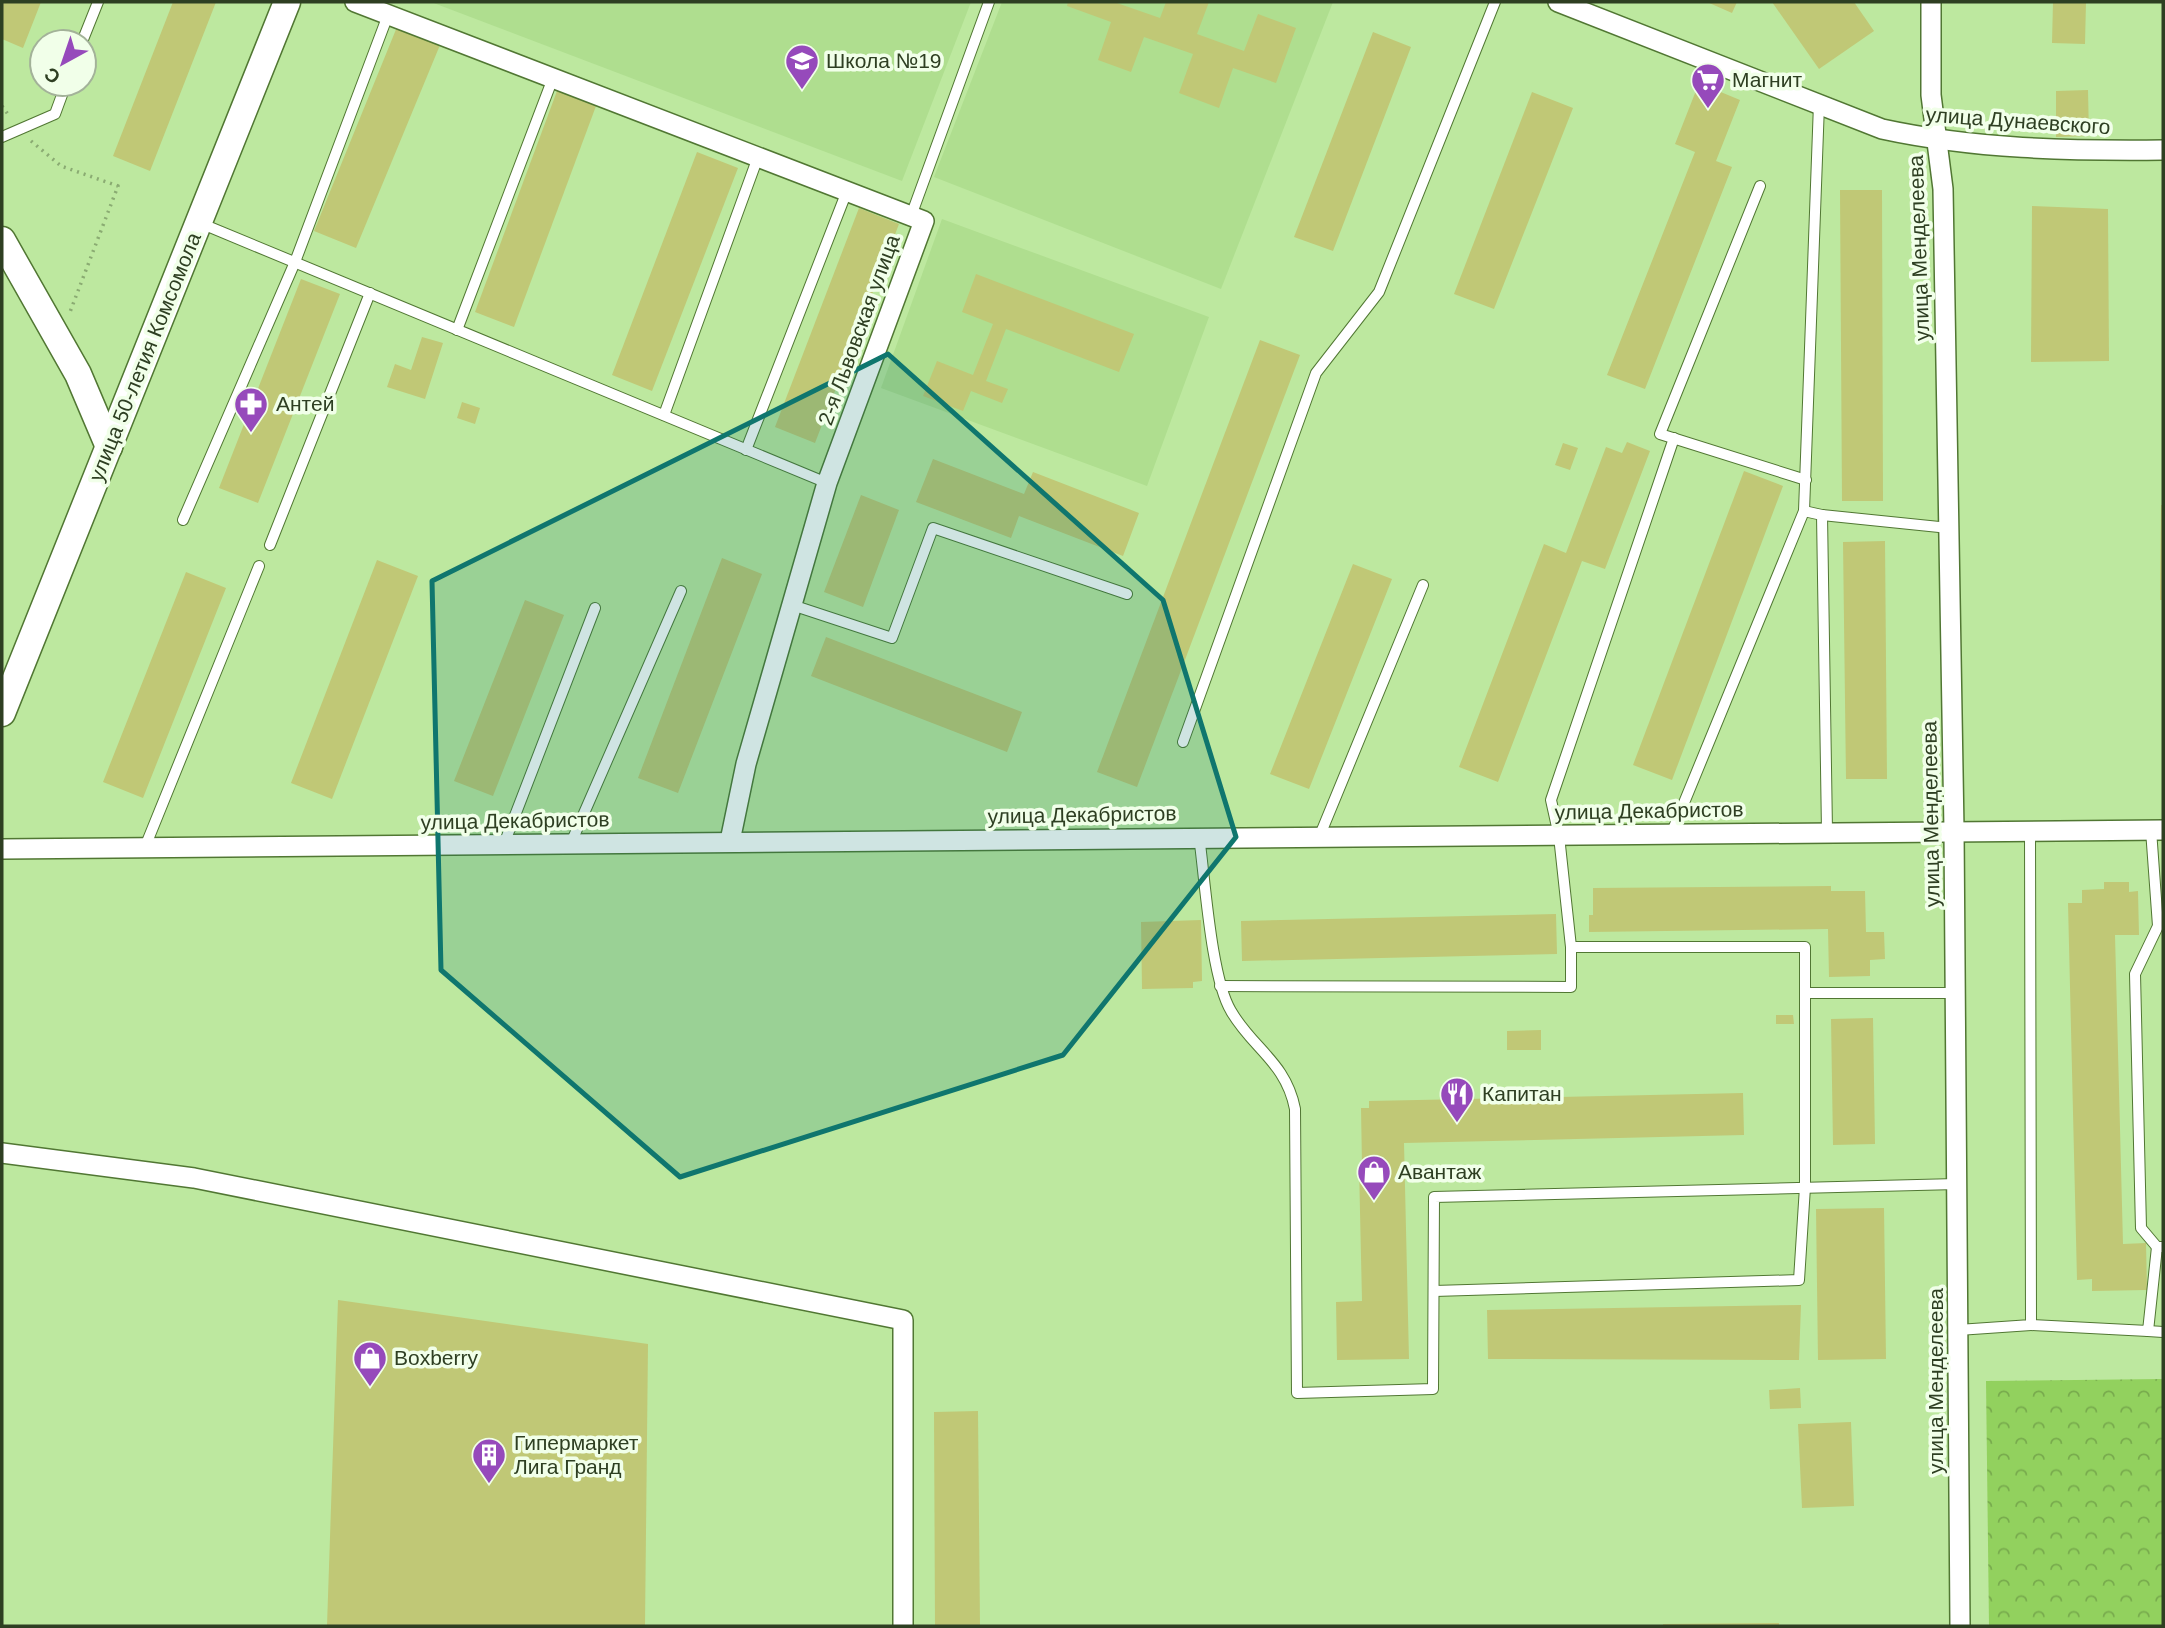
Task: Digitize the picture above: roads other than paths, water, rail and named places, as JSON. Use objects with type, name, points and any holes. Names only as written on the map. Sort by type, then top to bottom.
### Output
[{"type":"main road","name":"улица 50-летия Комсомола","points":[[2,713],[287,2]]},
{"type":"main road","points":[[2,240],[60,340],[109,447]]},
{"type":"street","name":"2-я Львовская улица","points":[[355,2],[924,221],[827,483],[746,764],[730,841]]},
{"type":"street","name":"улица Дунаевского","points":[[1558,2],[1882,129],[1938,141],[2111,151],[2163,150]]},
{"type":"street","name":"улица Менделеева","points":[[1931,2],[1931,95],[1942,189],[1949,528],[1956,993],[1960,1626]]},
{"type":"street","name":"улица Декабристов","points":[[2,849],[1199,836],[1559,836],[1672,832],[2157,830]]},
{"type":"street","points":[[2,1153],[194,1178],[903,1320],[903,1626]]},
{"type":"lane","points":[[88,28],[98,2]]},
{"type":"lane","points":[[911,216],[989,2]]},
{"type":"lane","points":[[1183,742],[1316,373],[1379,292],[1495,2]]},
{"type":"lane","points":[[183,520],[295,262],[388,15]]},
{"type":"lane","points":[[457,330],[552,78]]},
{"type":"lane","points":[[2,137],[55,114],[61,98]]},
{"type":"lane","points":[[1672,832],[1804,511],[1819,104]]},
{"type":"lane","points":[[664,415],[758,157]]},
{"type":"lane","points":[[1760,186],[1660,434],[1806,480]]},
{"type":"lane","points":[[746,450],[847,191]]},
{"type":"lane","points":[[199,222],[827,483]]},
{"type":"lane","points":[[270,545],[370,293]]},
{"type":"lane","points":[[1220,986],[1571,987],[1571,947],[1559,836],[1551,800],[1674,438]]},
{"type":"lane","points":[[1804,511],[1949,528]]},
{"type":"lane","points":[[1822,515],[1827,831]]},
{"type":"lane","points":[[792,604],[892,638],[933,528],[1127,594]]},
{"type":"lane","points":[[145,847],[259,566]]},
{"type":"lane","points":[[1320,835],[1423,585]]},
{"type":"lane","points":[[571,843],[681,591]]},
{"type":"lane","points":[[504,844],[595,607]]},
{"type":"lane","points":[[2030,830],[2031,1325]]},
{"type":"lane","points":[[2148,1331],[2160,1247],[2141,1228],[2135,974],[2158,926],[2157,830]]},
{"type":"lane","points":[[1199,836],[1220,986],[1231,1012],[1270,1057],[1291,1087],[1296,1109],[1297,1393],[1433,1390],[1434,1197],[1957,1184]]},
{"type":"lane","points":[[2152,939],[2163,939]]},
{"type":"lane","points":[[1434,1291],[1799,1280],[1805,1187],[1805,947],[1571,947]]},
{"type":"lane","points":[[1805,993],[1956,993]]},
{"type":"lane","points":[[1958,1330],[2031,1325],[2163,1332]]},
{"type":"place","name":"Школа №19","points":[[802,91]]},
{"type":"place","name":"Магнит","points":[[1708,110]]},
{"type":"place","name":"Антей","points":[[251,434]]},
{"type":"place","name":"Капитан","points":[[1457,1124]]},
{"type":"place","name":"Авантаж","points":[[1374,1202]]},
{"type":"place","name":"Boxberry","points":[[370,1388]]},
{"type":"place","name":"Гипермаркет Лига Гранд","points":[[489,1485]]}]
